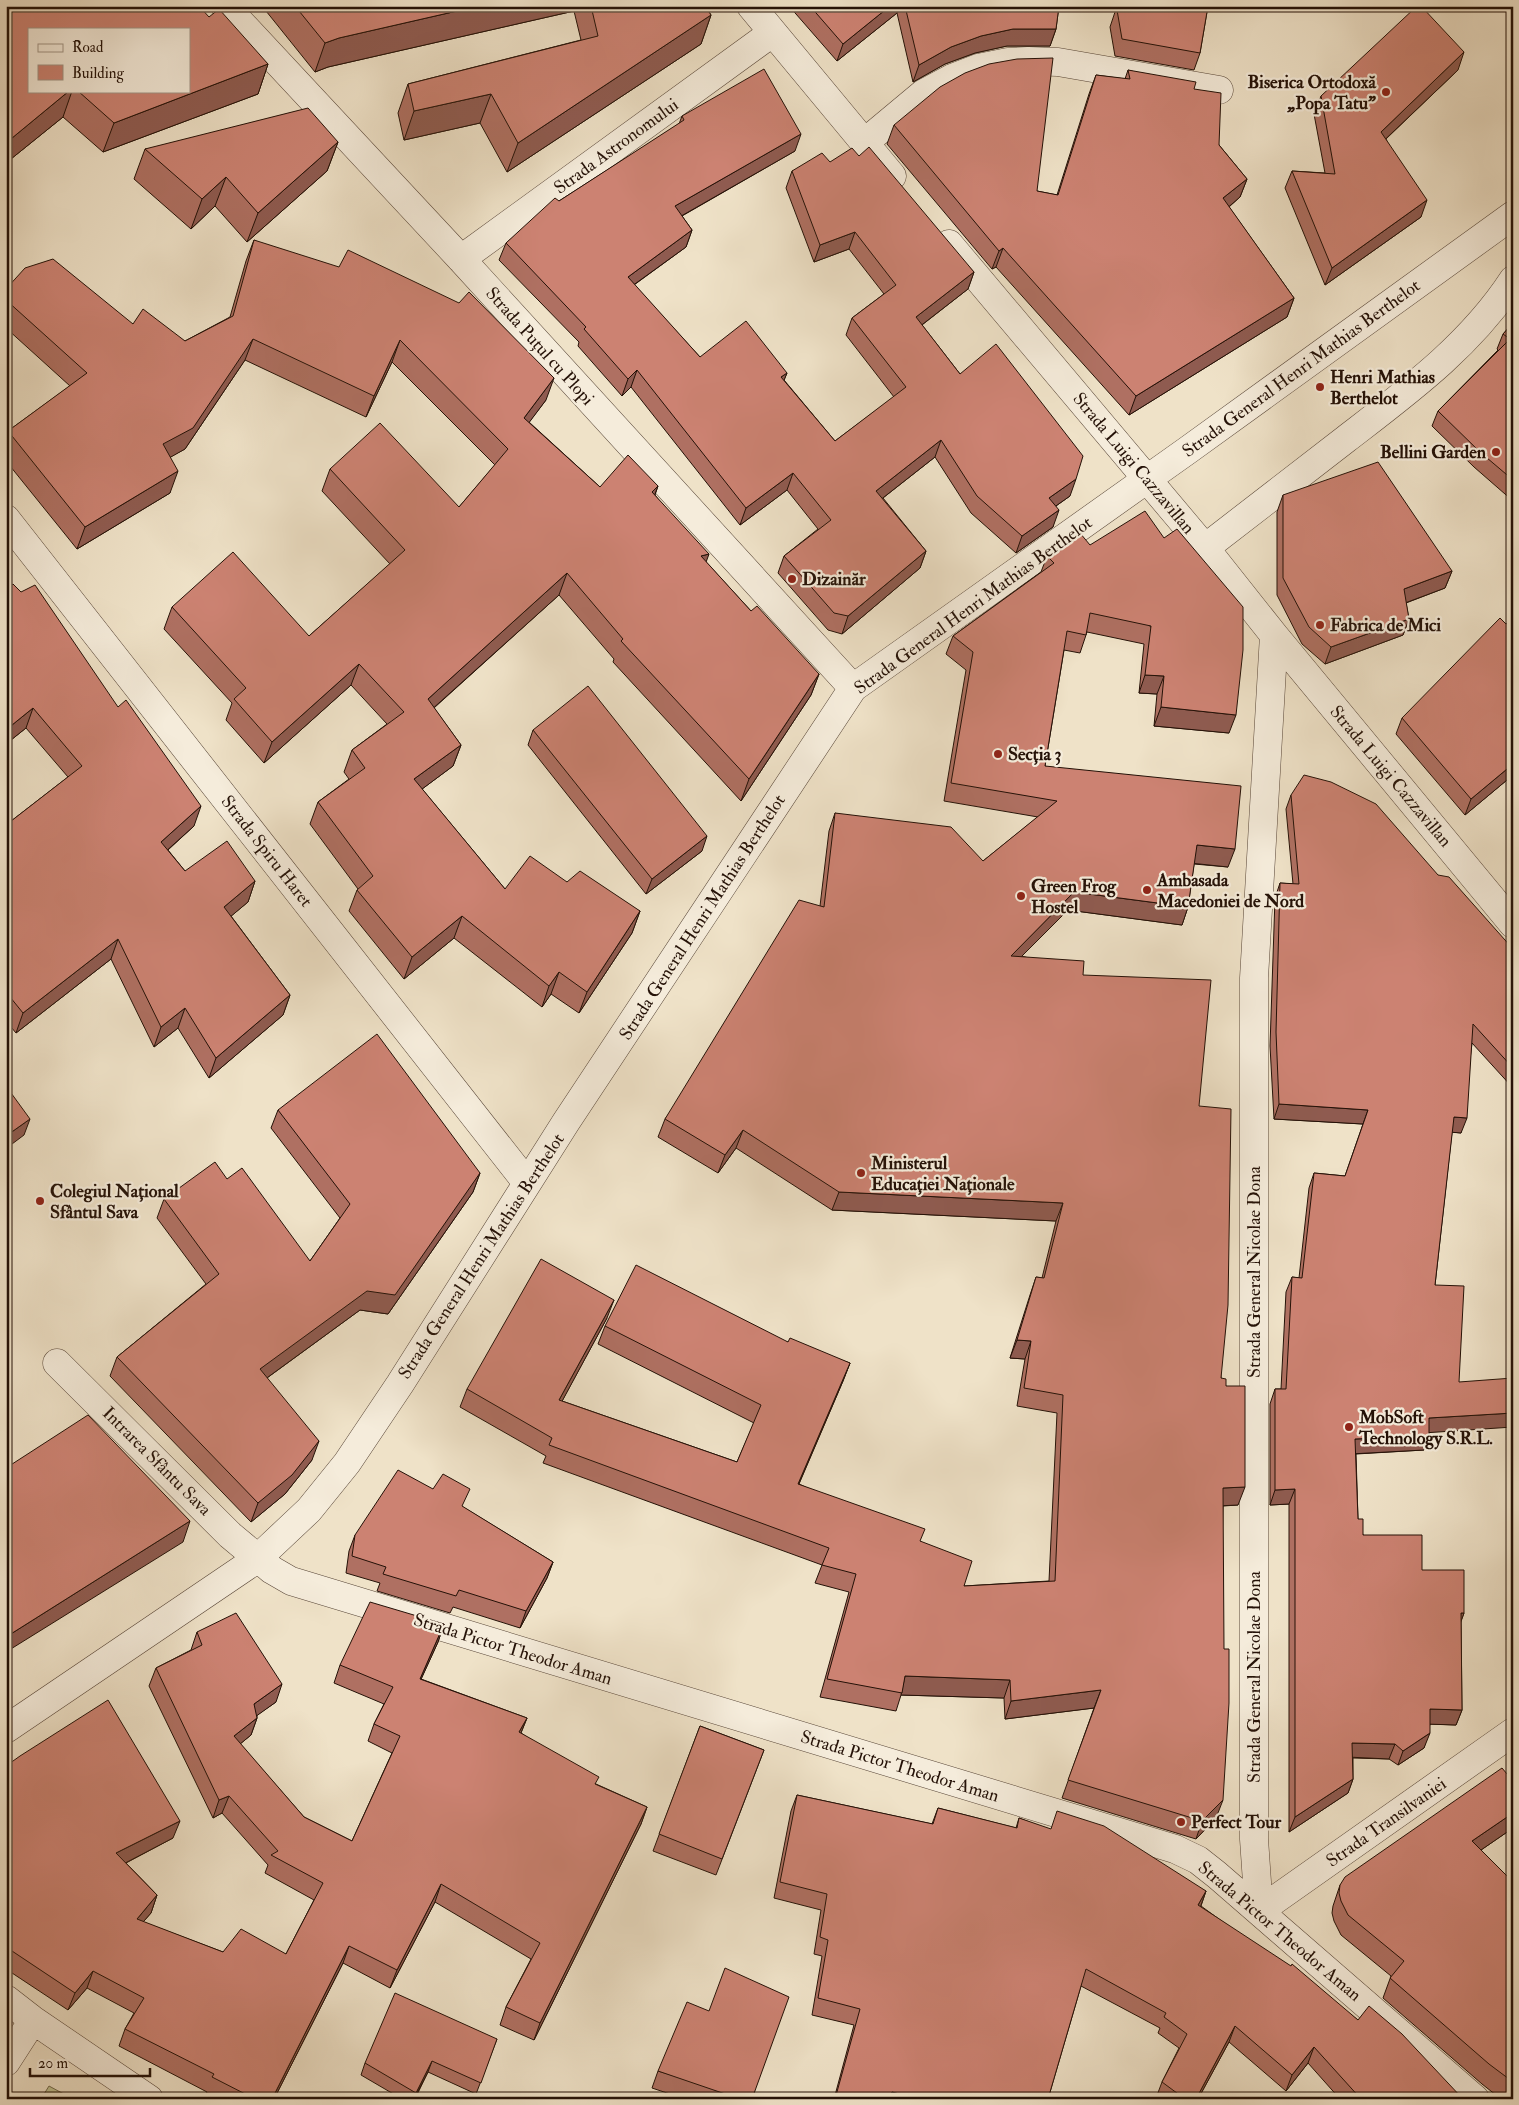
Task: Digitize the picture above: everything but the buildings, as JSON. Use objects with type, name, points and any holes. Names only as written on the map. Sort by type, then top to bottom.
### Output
[{"type":"street","name":"Strada Puțul cu Plopi","points":[[225,6],[853,688]]},
{"type":"street","points":[[751,6],[909,196]]},
{"type":"street","name":"Strada Astronomului","points":[[460,259],[772,33]]},
{"type":"street","points":[[864,142],[924,93],[952,78],[978,68],[1008,62],[1058,62],[1219,90]]},
{"type":"street","name":"Strada General Henri Mathias Berthelot","points":[[6,1729],[257,1559],[309,1510],[347,1462],[400,1384],[527,1183],[853,688],[1148,479],[1513,215]]},
{"type":"street","name":"Strada Luigi Cazzavillan","points":[[935,227],[1148,479],[1274,635],[1513,924]]},
{"type":"street","points":[[1205,548],[1398,401],[1443,362],[1496,306],[1513,280]]},
{"type":"street","name":"Strada Spiru Haret","points":[[6,519],[527,1183]]},
{"type":"street","name":"Strada General Nicolae Dona","points":[[1259,1910],[1254,1839],[1254,978],[1274,635]]},
{"type":"street","name":"Intrarea Sfântu Sava","points":[[57,1363],[257,1559]]},
{"type":"street","name":"Strada Pictor Theodor Aman","points":[[257,1559],[272,1570],[302,1586],[1176,1850],[1198,1860],[1259,1910],[1475,2099]]},
{"type":"street","name":"Strada Transilvaniei","points":[[1259,1910],[1513,1732]]},
{"type":"street","points":[[6,1999],[33,2020],[149,2099]]},
{"type":"street","points":[[6,2062],[33,2020]]},
{"type":"green space","points":[[49,2086],[73,2099],[41,2099]]},
{"type":"place","name":"Biserica Ortodoxă „Popa Tatu”","points":[[1386,92]]},
{"type":"place","name":"Henri Mathias Berthelot","points":[[1320,387]]},
{"type":"place","name":"Bellini Garden","points":[[1496,452]]},
{"type":"place","name":"Dizainăr","points":[[792,579]]},
{"type":"place","name":"Fabrica de Mici","points":[[1320,625]]},
{"type":"place","name":"Secția 3","points":[[998,754]]},
{"type":"place","name":"Ambasada Macedoniei de Nord","points":[[1147,890]]},
{"type":"place","name":"Green Frog Hostel","points":[[1021,896]]},
{"type":"place","name":"Ministerul Educației Naționale","points":[[861,1173]]},
{"type":"place","name":"Colegiul Național Sfântul Sava","points":[[40,1201]]},
{"type":"place","name":"MobSoft Technology S.R.L.","points":[[1349,1427]]},
{"type":"place","name":"Perfect Tour","points":[[1181,1822]]}]
